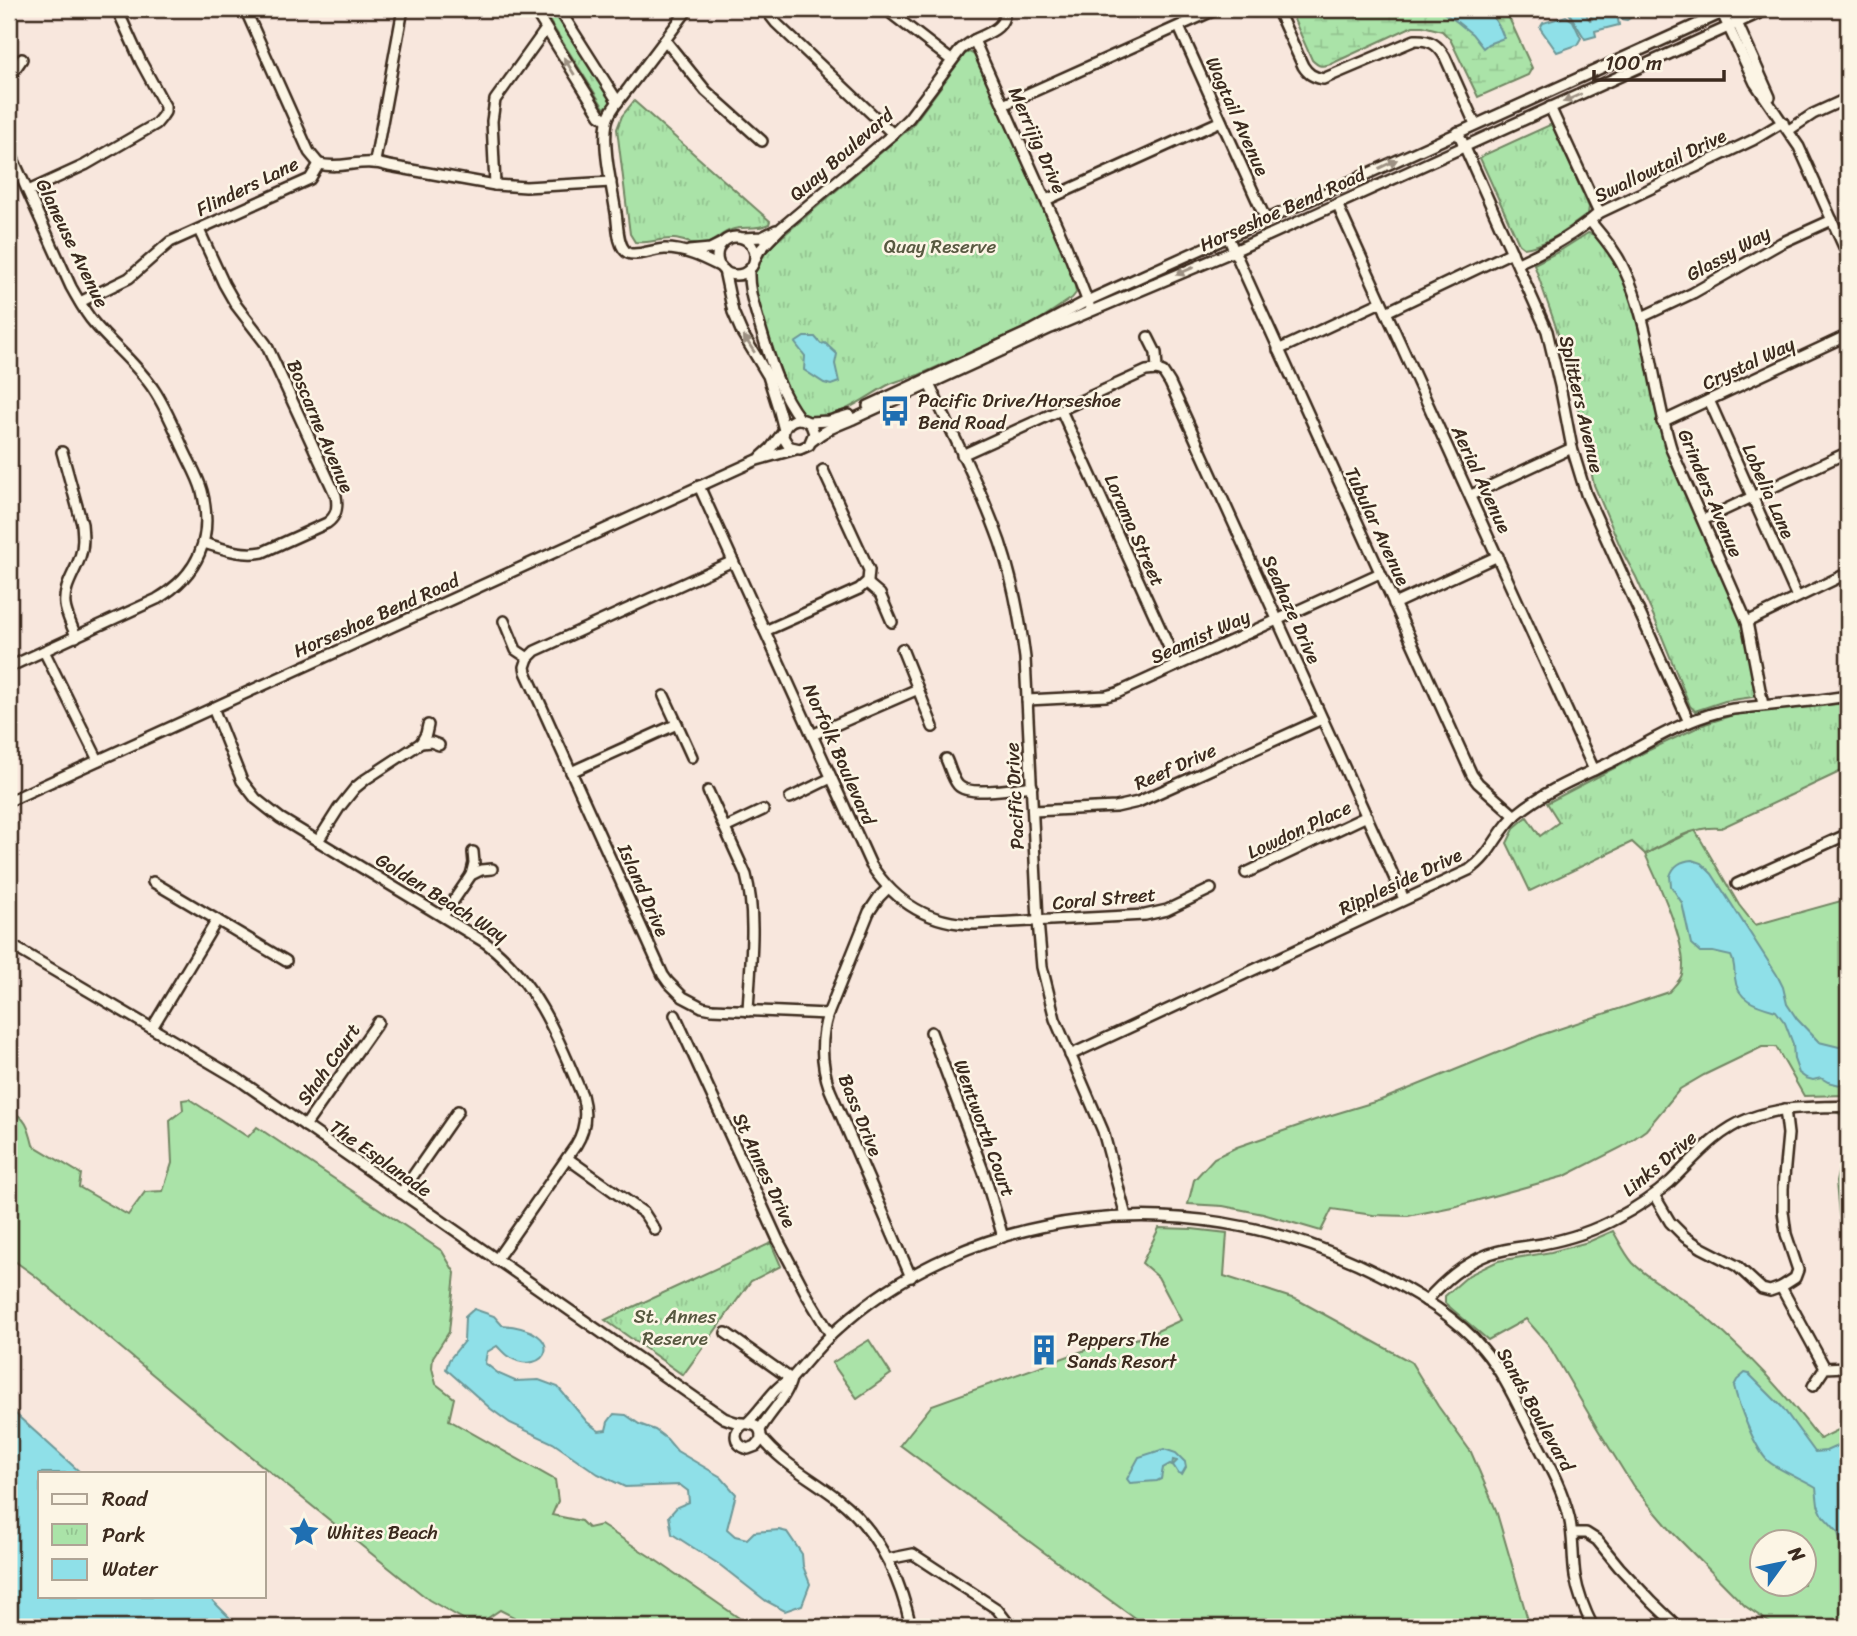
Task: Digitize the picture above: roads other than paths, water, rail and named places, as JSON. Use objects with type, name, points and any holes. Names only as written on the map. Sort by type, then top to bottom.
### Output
[{"type":"street","points":[[28,191],[85,165],[156,124],[165,113],[165,106],[117,9]]},
{"type":"street","points":[[245,9],[309,152],[319,164]]},
{"type":"street","points":[[375,161],[403,9]]},
{"type":"street","points":[[534,9],[600,115],[607,120]]},
{"type":"street","points":[[559,9],[618,102]]},
{"type":"street","points":[[688,9],[607,120],[606,144],[620,239],[629,253],[658,249],[683,251],[703,258],[728,273],[739,275],[749,270],[750,292],[766,350],[783,393],[814,433],[812,441],[805,448],[796,449],[788,445],[783,437],[784,431],[790,421],[804,421]]},
{"type":"street","points":[[765,9],[776,23],[893,134]]},
{"type":"street","points":[[887,9],[951,60]]},
{"type":"street","points":[[974,40],[1003,23],[1004,9]]},
{"type":"street","points":[[1003,106],[1217,9]]},
{"type":"street","points":[[1245,9],[1261,9]]},
{"type":"street","points":[[1277,9],[1303,66],[1315,78],[1323,79],[1407,43],[1424,39],[1433,42],[1446,57],[1475,124]]},
{"type":"street","name":"Horseshoe Bend Road","points":[[804,421],[829,421],[928,382],[1234,251],[1768,9]]},
{"type":"street","points":[[1728,10],[1776,111],[1799,147],[1848,256]]},
{"type":"street","name":"Horseshoe Bend Road","points":[[812,441],[834,426],[928,382],[1087,301],[1728,10]]},
{"type":"street","name":"Wagtail Avenue","points":[[1179,27],[1266,220]]},
{"type":"street","points":[[495,185],[492,121],[495,100],[546,29]]},
{"type":"street","points":[[665,40],[706,91],[762,141]]},
{"type":"street","name":"Quay Boulevard","points":[[749,270],[759,251],[781,228],[909,118],[951,60],[974,40]]},
{"type":"street","name":"Merrijig Drive","points":[[974,40],[1046,200],[1091,311]]},
{"type":"street","points":[[9,78],[22,59]]},
{"type":"street","name":"Swallowtail Drive","points":[[1518,263],[1560,243],[1599,213],[1848,98]]},
{"type":"street","points":[[1550,107],[1599,213]]},
{"type":"street","points":[[1046,200],[1221,121]]},
{"type":"street","name":"Splitters Avenue","points":[[1458,132],[1547,331],[1572,448],[1586,494],[1689,722]]},
{"type":"street","name":"Glaneuse Avenue","points":[[9,150],[71,287],[92,322],[153,389],[166,410],[202,489],[207,524],[204,543],[191,570],[182,582],[170,591],[9,667]]},
{"type":"street","name":"Flinders Lane","points":[[80,302],[129,278],[170,242],[310,178],[319,164],[327,166],[375,161],[389,166],[495,185],[526,187],[611,182]]},
{"type":"street","name":"Aerial Avenue","points":[[1337,204],[1594,770]]},
{"type":"street","name":"Glassy Way","points":[[1642,317],[1693,293],[1781,243],[1832,220]]},
{"type":"street","name":"Grinders Avenue","points":[[1590,221],[1621,263],[1630,282],[1642,317],[1662,422],[1672,451],[1747,622],[1763,705]]},
{"type":"street","name":"Quay Boulevard","points":[[683,251],[710,249],[732,238],[762,237],[781,228]]},
{"type":"street","points":[[1838,233],[1848,229]]},
{"type":"street","name":"Boscarne Avenue","points":[[199,230],[236,305],[266,344],[338,505],[333,519],[327,523],[263,552],[243,554],[204,543]]},
{"type":"street","name":"Tubular Avenue","points":[[1228,237],[1472,775],[1515,816]]},
{"type":"street","points":[[742,238],[751,244],[755,259]]},
{"type":"street","points":[[723,243],[718,257],[733,312],[742,333],[768,376],[784,431]]},
{"type":"street","points":[[1386,312],[1512,252]]},
{"type":"street","points":[[1278,350],[1381,302]]},
{"type":"street","name":"Crystal Way","points":[[1662,422],[1848,335]]},
{"type":"street","name":"Seahaze Drive","points":[[1149,337],[1156,353],[1157,370],[1163,372],[1170,383],[1404,899]]},
{"type":"street","points":[[962,455],[1146,371],[1157,370]]},
{"type":"street","name":"Pacific Drive","points":[[928,382],[995,528],[1014,589],[1022,632],[1042,967],[1055,1019],[1103,1131],[1126,1216]]},
{"type":"street","name":"Lobelia Lane","points":[[1709,400],[1797,597]]},
{"type":"street","name":"Lorama Street","points":[[1061,410],[1177,665]]},
{"type":"street","name":"Horseshoe Bend Road","points":[[757,460],[784,431]]},
{"type":"street","points":[[1471,495],[1572,448]]},
{"type":"street","name":"Horseshoe Bend Road","points":[[9,801],[757,460],[796,449]]},
{"type":"street","points":[[62,452],[83,535],[80,558],[68,584],[65,606],[76,637]]},
{"type":"street","points":[[1703,520],[1848,452]]},
{"type":"street","points":[[765,632],[867,583],[869,570],[823,470]]},
{"type":"street","name":"Norfolk Boulevard","points":[[699,486],[871,865],[888,888],[913,908],[948,922],[975,924],[1038,921]]},
{"type":"street","points":[[1394,604],[1498,556]]},
{"type":"street","points":[[528,658],[535,651],[733,561]]},
{"type":"street","name":"Seamist Way","points":[[1027,700],[1106,696],[1380,573]]},
{"type":"street","points":[[1747,622],[1848,573]]},
{"type":"street","points":[[867,583],[880,594],[892,622]]},
{"type":"street","name":"Island Drive","points":[[504,621],[516,650],[528,658],[526,672],[668,982],[683,997],[702,1007],[828,1014]]},
{"type":"street","points":[[902,649],[933,727]]},
{"type":"street","points":[[44,651],[98,760]]},
{"type":"street","points":[[812,735],[918,689]]},
{"type":"street","points":[[664,696],[692,757]]},
{"type":"street","name":"Rippleside Drive","points":[[1070,1055],[1469,870],[1482,861],[1515,816],[1538,799],[1689,722],[1718,711],[1848,696]]},
{"type":"street","name":"Golden Beach Way","points":[[213,708],[242,781],[265,807],[497,951],[525,981],[540,1004],[578,1085],[585,1106],[585,1124],[567,1158],[496,1260]]},
{"type":"street","name":"Reef Drive","points":[[1033,811],[1116,807],[1138,802],[1322,719]]},
{"type":"street","points":[[571,772],[677,724]]},
{"type":"street","points":[[421,743],[428,725]]},
{"type":"street","points":[[318,841],[339,808],[366,779],[421,743],[439,745]]},
{"type":"street","points":[[946,759],[959,786],[965,790],[1032,786]]},
{"type":"street","points":[[790,798],[831,778]]},
{"type":"street","points":[[708,791],[746,876],[751,898],[748,1011]]},
{"type":"street","points":[[725,828],[763,810]]},
{"type":"street","name":"Lowdon Place","points":[[1246,873],[1367,816]]},
{"type":"street","points":[[1737,884],[1848,834]]},
{"type":"street","points":[[443,916],[471,875],[473,852]]},
{"type":"street","points":[[471,875],[492,869]]},
{"type":"street","points":[[153,881],[286,961]]},
{"type":"street","name":"Bass Drive","points":[[888,888],[869,912],[828,1014],[822,1041],[827,1080],[911,1277]]},
{"type":"street","name":"Coral Street","points":[[1038,921],[1157,913],[1211,889]]},
{"type":"street","points":[[152,1028],[217,920]]},
{"type":"street","name":"The Esplanade","points":[[9,944],[231,1075],[724,1418],[755,1425],[779,1457]]},
{"type":"street","name":"St Annes Drive","points":[[676,1015],[778,1240],[831,1335]]},
{"type":"street","name":"Shah Court","points":[[306,1126],[378,1022]]},
{"type":"street","name":"Wentworth Court","points":[[932,1032],[984,1173],[1003,1237]]},
{"type":"street","name":"Links Drive","points":[[1426,1301],[1447,1279],[1473,1262],[1499,1251],[1586,1232],[1619,1218],[1654,1195],[1709,1143],[1747,1119],[1808,1106],[1848,1106]]},
{"type":"street","points":[[1654,1195],[1670,1222],[1685,1237],[1737,1266],[1762,1289],[1770,1291],[1795,1278],[1798,1270],[1786,1234],[1783,1211],[1783,1177],[1788,1134],[1785,1109]]},
{"type":"street","points":[[401,1193],[458,1111]]},
{"type":"street","points":[[567,1158],[644,1213],[655,1230]]},
{"type":"street","name":"Sands Boulevard","points":[[761,1433],[766,1418],[789,1388],[791,1380],[831,1335],[863,1309],[911,1277],[942,1261],[1003,1237],[1060,1223],[1126,1216],[1209,1220],[1277,1234],[1323,1249],[1390,1280],[1464,1328],[1482,1347],[1496,1366],[1566,1506],[1572,1533],[1575,1576],[1593,1627]]},
{"type":"street","points":[[1781,1287],[1825,1368]]},
{"type":"street","points":[[726,1334],[791,1380]]},
{"type":"street","points":[[1825,1368],[1846,1367]]},
{"type":"street","points":[[1813,1386],[1825,1368]]},
{"type":"street","name":"Sands Boulevard","points":[[746,1423],[757,1415],[783,1382],[791,1380]]},
{"type":"street","name":"The Esplanade","points":[[724,1418],[740,1446],[764,1450],[779,1457],[839,1500],[874,1535],[901,1588],[911,1627]]},
{"type":"street","points":[[735,1436],[740,1426],[746,1423]]},
{"type":"street","points":[[752,1448],[759,1443],[761,1433]]},
{"type":"street","points":[[1572,1533],[1586,1533],[1597,1540],[1678,1627]]},
{"type":"street","points":[[888,1559],[913,1554],[997,1609],[1011,1627]]},
{"type":"water","points":[[1488,9],[1504,38],[1483,48],[1472,34],[1439,10],[1476,12]]},
{"type":"water","points":[[1571,9],[1588,9],[1587,16],[1590,20],[1591,9],[1598,9],[1604,18],[1602,9],[1652,9],[1627,20],[1621,19],[1617,13],[1619,25],[1595,31],[1596,36],[1585,39],[1569,13]]},
{"type":"water","points":[[1566,16],[1573,21],[1581,38],[1577,45],[1557,52],[1540,28],[1543,23]]},
{"type":"water","points":[[804,337],[815,337],[837,354],[835,364],[839,382],[831,385],[824,383],[804,370],[805,356],[795,343]]},
{"type":"water","points":[[1692,860],[1701,863],[1712,874],[1777,975],[1787,1004],[1797,1019],[1819,1042],[1839,1047],[1848,1043],[1848,1087],[1821,1078],[1806,1078],[1799,1073],[1785,1023],[1776,1011],[1744,997],[1737,986],[1731,956],[1700,952],[1691,944],[1682,903],[1671,886],[1670,876],[1678,864]]},
{"type":"water","points":[[474,1309],[494,1316],[502,1325],[524,1329],[537,1335],[544,1343],[545,1351],[541,1358],[533,1362],[522,1362],[509,1357],[497,1346],[487,1352],[485,1363],[499,1374],[515,1381],[539,1380],[558,1387],[587,1422],[599,1431],[606,1430],[614,1414],[626,1415],[655,1430],[677,1451],[721,1477],[736,1494],[727,1529],[735,1536],[747,1539],[754,1532],[787,1532],[802,1554],[803,1566],[810,1584],[802,1605],[785,1611],[766,1601],[720,1565],[672,1534],[669,1516],[677,1507],[689,1502],[688,1491],[680,1485],[625,1487],[598,1474],[553,1443],[510,1423],[446,1369],[449,1360],[464,1341],[465,1317]]},
{"type":"water","points":[[1745,1373],[1782,1407],[1815,1452],[1826,1451],[1848,1441],[1848,1556],[1838,1532],[1823,1516],[1818,1505],[1816,1488],[1772,1464],[1758,1447],[1734,1386]]},
{"type":"water","points":[[9,1408],[80,1472],[38,1472],[38,1598],[210,1598],[239,1627],[9,1627]]},
{"type":"water","points":[[1164,1449],[1176,1453],[1185,1462],[1186,1467],[1182,1474],[1178,1473],[1173,1465],[1177,1461],[1173,1460],[1172,1465],[1163,1468],[1161,1479],[1130,1483],[1127,1479],[1139,1457]]},
{"type":"place","name":"Pacific Drive/Horseshoe Bend Road","points":[[895,411]]},
{"type":"place","name":"Peppers The Sands Resort","points":[[1044,1350]]},
{"type":"place","name":"Whites Beach","points":[[304,1532]]},
{"type":"park label","name":"Quay Reserve","points":[[940,246]]},
{"type":"park label","name":"St. Annes Reserve","points":[[675,1327]]}]
